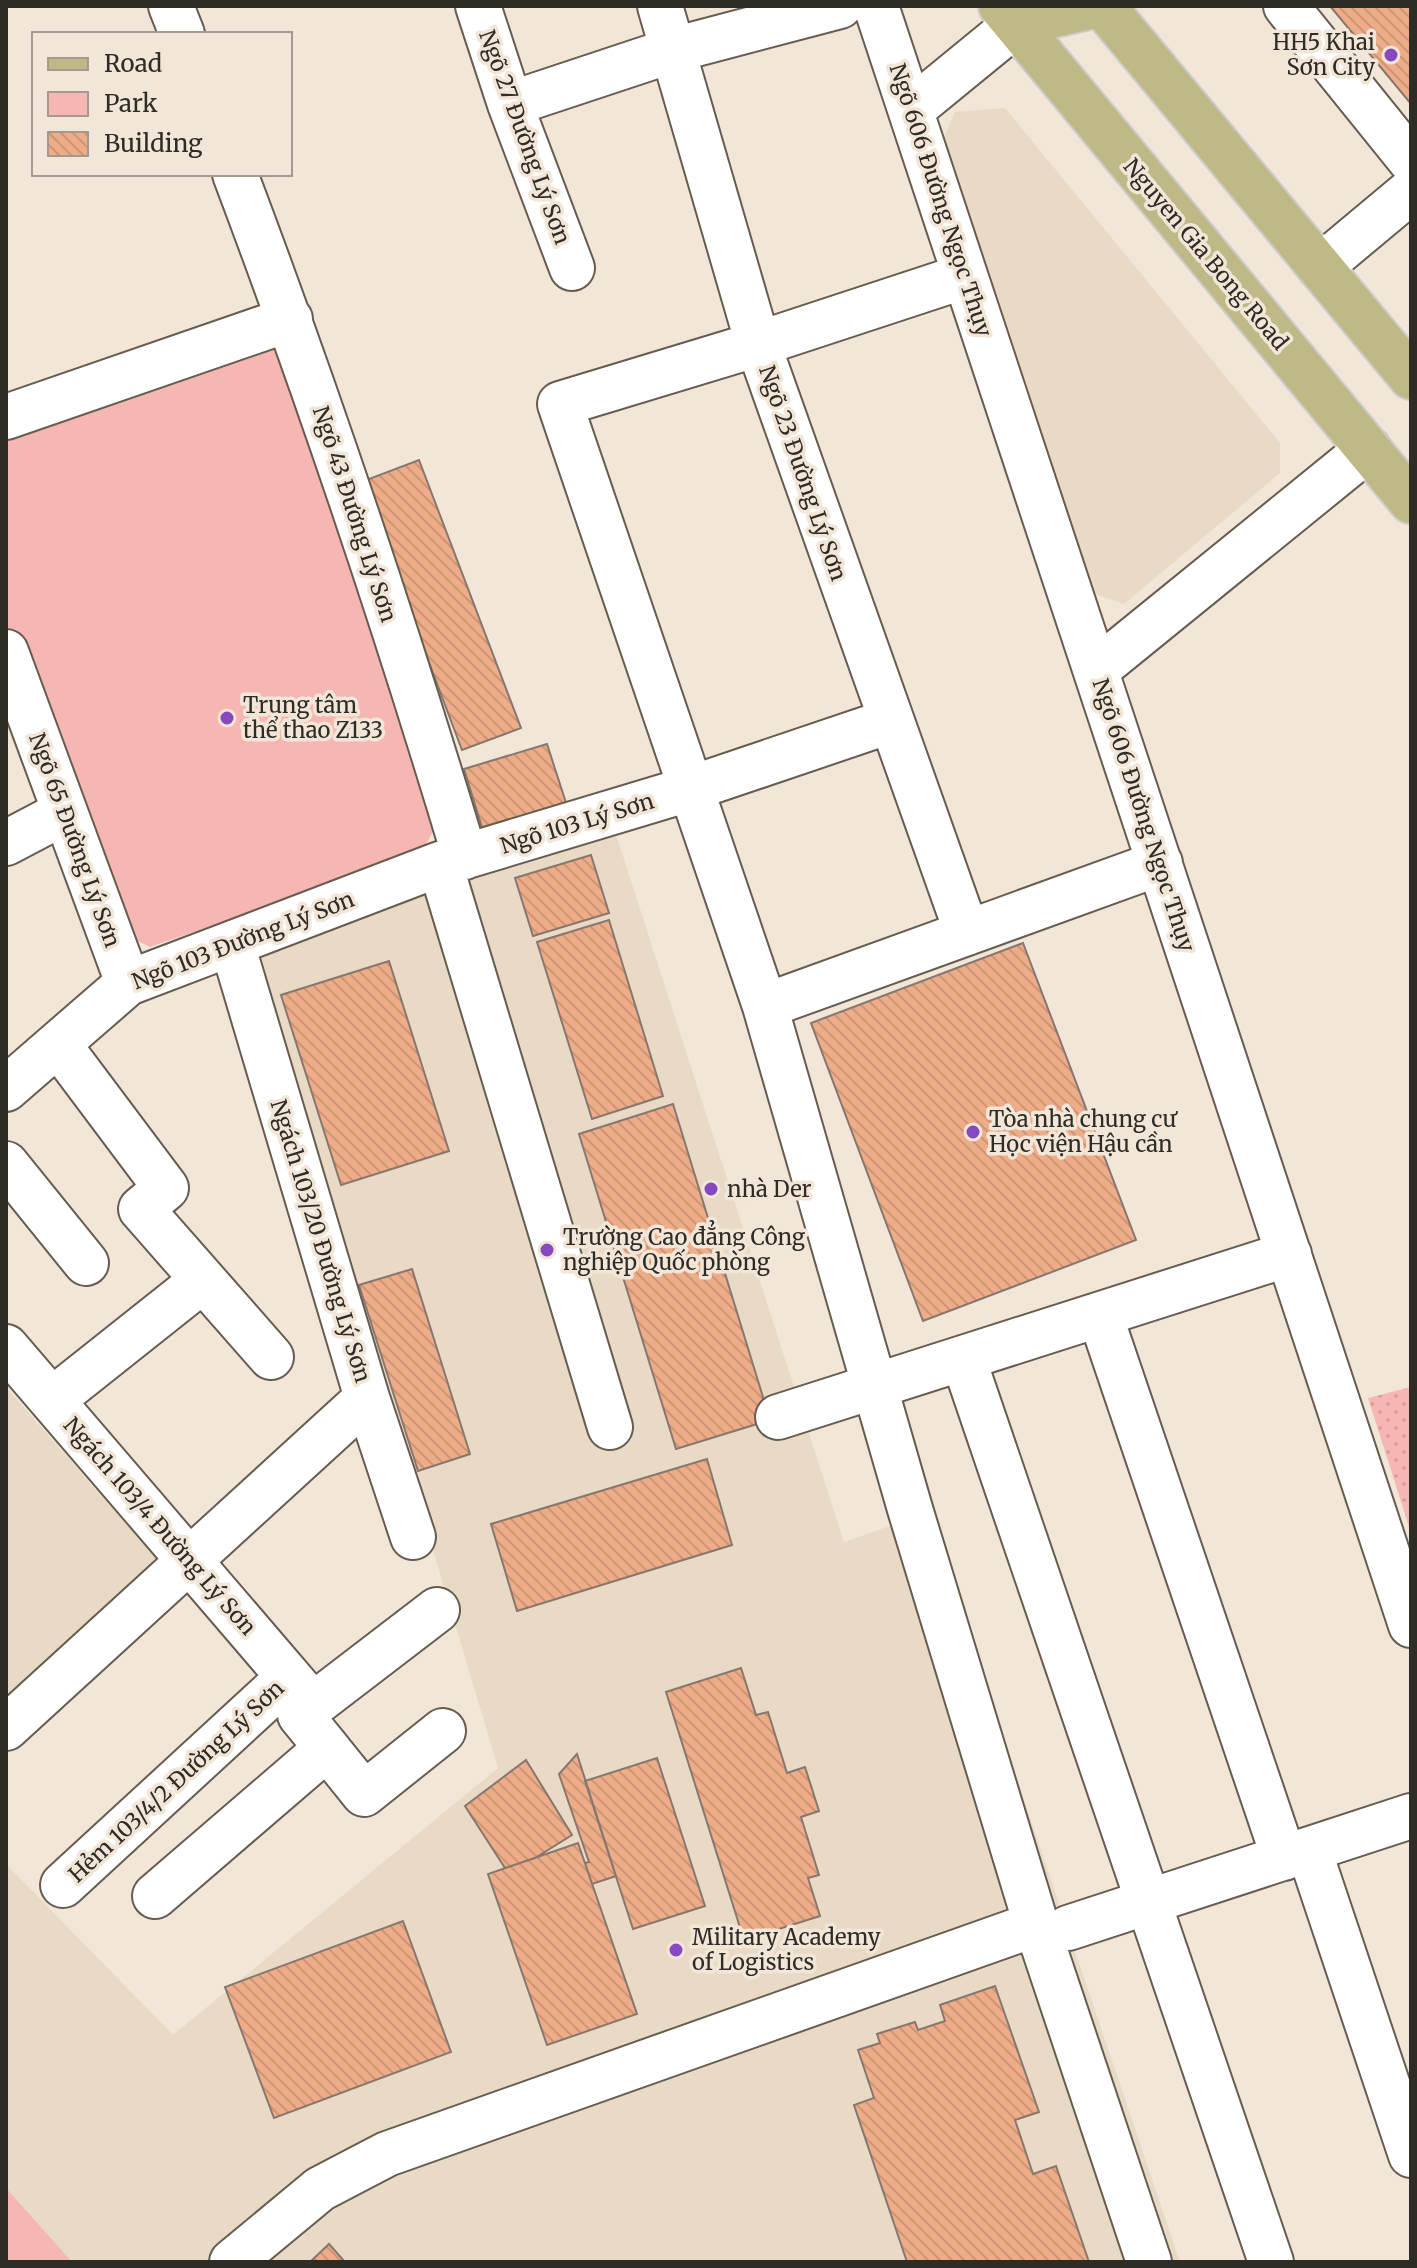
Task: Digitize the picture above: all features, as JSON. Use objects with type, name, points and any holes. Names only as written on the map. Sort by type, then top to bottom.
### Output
[{"type":"main road","points":[[1008,15],[1093,6]]},
{"type":"main road","points":[[1103,6],[1411,377]]},
{"type":"main road","name":"Nguyen Gia Bong Road","points":[[1008,15],[1411,501]]},
{"type":"street","points":[[171,6],[181,32]]},
{"type":"street","name":"Ngõ 27 Đường Lý Sơn","points":[[478,6],[510,104],[572,268]]},
{"type":"street","name":"Ngõ 23 Đường Lý Sơn","points":[[660,6],[758,344],[967,933]]},
{"type":"street","points":[[510,104],[673,50],[840,6]]},
{"type":"street","name":"Ngõ 606 Đường Ngọc Thụy","points":[[876,6],[1411,1625]]},
{"type":"street","points":[[1286,6],[1411,161]]},
{"type":"street","points":[[911,110],[1008,15]]},
{"type":"street","name":"Ngõ 43 Đường Lý Sơn","points":[[236,176],[290,319],[421,711],[452,860],[610,1427]]},
{"type":"street","points":[[1320,267],[1411,191]]},
{"type":"street","points":[[965,276],[758,344],[560,404],[765,1006],[874,1386],[1052,1926],[1149,2262]]},
{"type":"street","points":[[6,417],[290,319]]},
{"type":"street","points":[[1096,670],[1368,449]]},
{"type":"street","name":"Ngõ 65 Đường Lý Sơn","points":[[6,652],[128,983]]},
{"type":"street","name":"Ngõ 103 Lý Sơn","points":[[452,860],[689,789],[890,721]]},
{"type":"street","points":[[6,843],[65,812]]},
{"type":"street","name":"Ngõ 103 Đường Lý Sơn","points":[[6,1089],[128,983],[452,860]]},
{"type":"street","points":[[765,1006],[1160,863]]},
{"type":"street","name":"Ngách 103/20 Đường Lý Sơn","points":[[232,944],[367,1398],[413,1537]]},
{"type":"street","points":[[58,1044],[166,1188],[141,1209],[271,1357]]},
{"type":"street","points":[[6,1164],[86,1263]]},
{"type":"street","points":[[778,1417],[1289,1254]]},
{"type":"street","points":[[52,1400],[203,1280]]},
{"type":"street","points":[[1100,1315],[1411,2155]]},
{"type":"street","name":"Ngách 103/4 Đường Lý Sơn","points":[[6,1347],[301,1691]]},
{"type":"street","points":[[963,1358],[1271,2262]]},
{"type":"street","points":[[6,1728],[367,1398]]},
{"type":"street","name":"Hẻm 103/4/2 Đường Lý Sơn","points":[[63,1885],[301,1691],[437,1610]]},
{"type":"street","points":[[301,1691],[300,1715],[364,1794],[443,1731]]},
{"type":"street","points":[[155,1896],[327,1748]]},
{"type":"street","points":[[232,2262],[320,2189],[387,2154],[1052,1926],[1150,1901],[1411,1816]]},
{"type":"shaded area","points":[[1005,108],[1280,443],[1280,473],[1124,604],[1093,593],[943,140],[955,112]]},
{"type":"shaded area","name":"Military Academy of Logistics","points":[[613,825],[844,1542],[927,1513],[1180,2262],[6,2262],[6,1864],[173,2035],[498,1768],[256,957]]},
{"type":"shaded area","points":[[6,1387],[166,1570],[6,1712]]},
{"type":"green space","name":"Trung tâm thể thao Z133","points":[[259,336],[287,352],[447,807],[421,853],[150,947],[117,931],[6,630],[6,425]]},
{"type":"green space","points":[[1411,1387],[1411,1533],[1368,1398]]},
{"type":"green space","points":[[6,2188],[72,2262],[6,2262]]},
{"type":"building","name":"HH5 Khai Sơn City","points":[[1330,6],[1411,6],[1411,104]]},
{"type":"building","points":[[419,460],[521,728],[462,750],[361,482]]},
{"type":"building","points":[[547,744],[568,809],[484,834],[464,769]]},
{"type":"building","points":[[591,855],[609,913],[533,936],[515,878]]},
{"type":"building","points":[[609,920],[663,1096],[592,1119],[537,942]]},
{"type":"building","name":"Tòa nhà chung cư Học viện Hậu cần","points":[[1023,943],[1136,1240],[923,1321],[811,1023]]},
{"type":"building","points":[[389,961],[449,1151],[341,1185],[281,995]]},
{"type":"building","points":[[673,1104],[770,1420],[676,1449],[579,1134]]},
{"type":"building","points":[[412,1269],[470,1454],[418,1471],[359,1285]]},
{"type":"building","points":[[707,1459],[732,1545],[517,1611],[491,1524]]},
{"type":"building","points":[[741,1668],[756,1715],[768,1712],[787,1773],[805,1767],[819,1811],[801,1817],[819,1875],[808,1878],[820,1916],[744,1940],[666,1692]]},
{"type":"building","points":[[577,1754],[616,1876],[592,1884],[585,1863],[589,1862],[559,1774]]},
{"type":"building","points":[[657,1758],[705,1906],[633,1929],[585,1781]]},
{"type":"building","points":[[526,1760],[572,1835],[535,1858],[505,1868],[465,1806]]},
{"type":"building","points":[[578,1843],[637,2014],[547,2045],[488,1874]]},
{"type":"building","points":[[403,1921],[451,2052],[274,2118],[225,1987]]},
{"type":"building","points":[[995,1986],[1039,2112],[1015,2120],[1033,2174],[1056,2166],[1089,2262],[907,2262],[854,2105],[874,2098],[858,2050],[880,2043],[877,2034],[915,2022],[918,2030],[945,2021],[940,2005]]},
{"type":"building","points":[[329,2244],[345,2262],[310,2262]]},
{"type":"place","name":"HH5 Khai Sơn City","points":[[1391,55]]},
{"type":"place","name":"Trung tâm thể thao Z133","points":[[227,718]]},
{"type":"place","name":"Tòa nhà chung cư Học viện Hậu cần","points":[[973,1132]]},
{"type":"place","name":"nhà Der","points":[[711,1189]]},
{"type":"place","name":"Trường Cao đẳng Công nghiệp Quốc phòng","points":[[547,1250]]},
{"type":"place","name":"Military Academy of Logistics","points":[[676,1950]]}]
